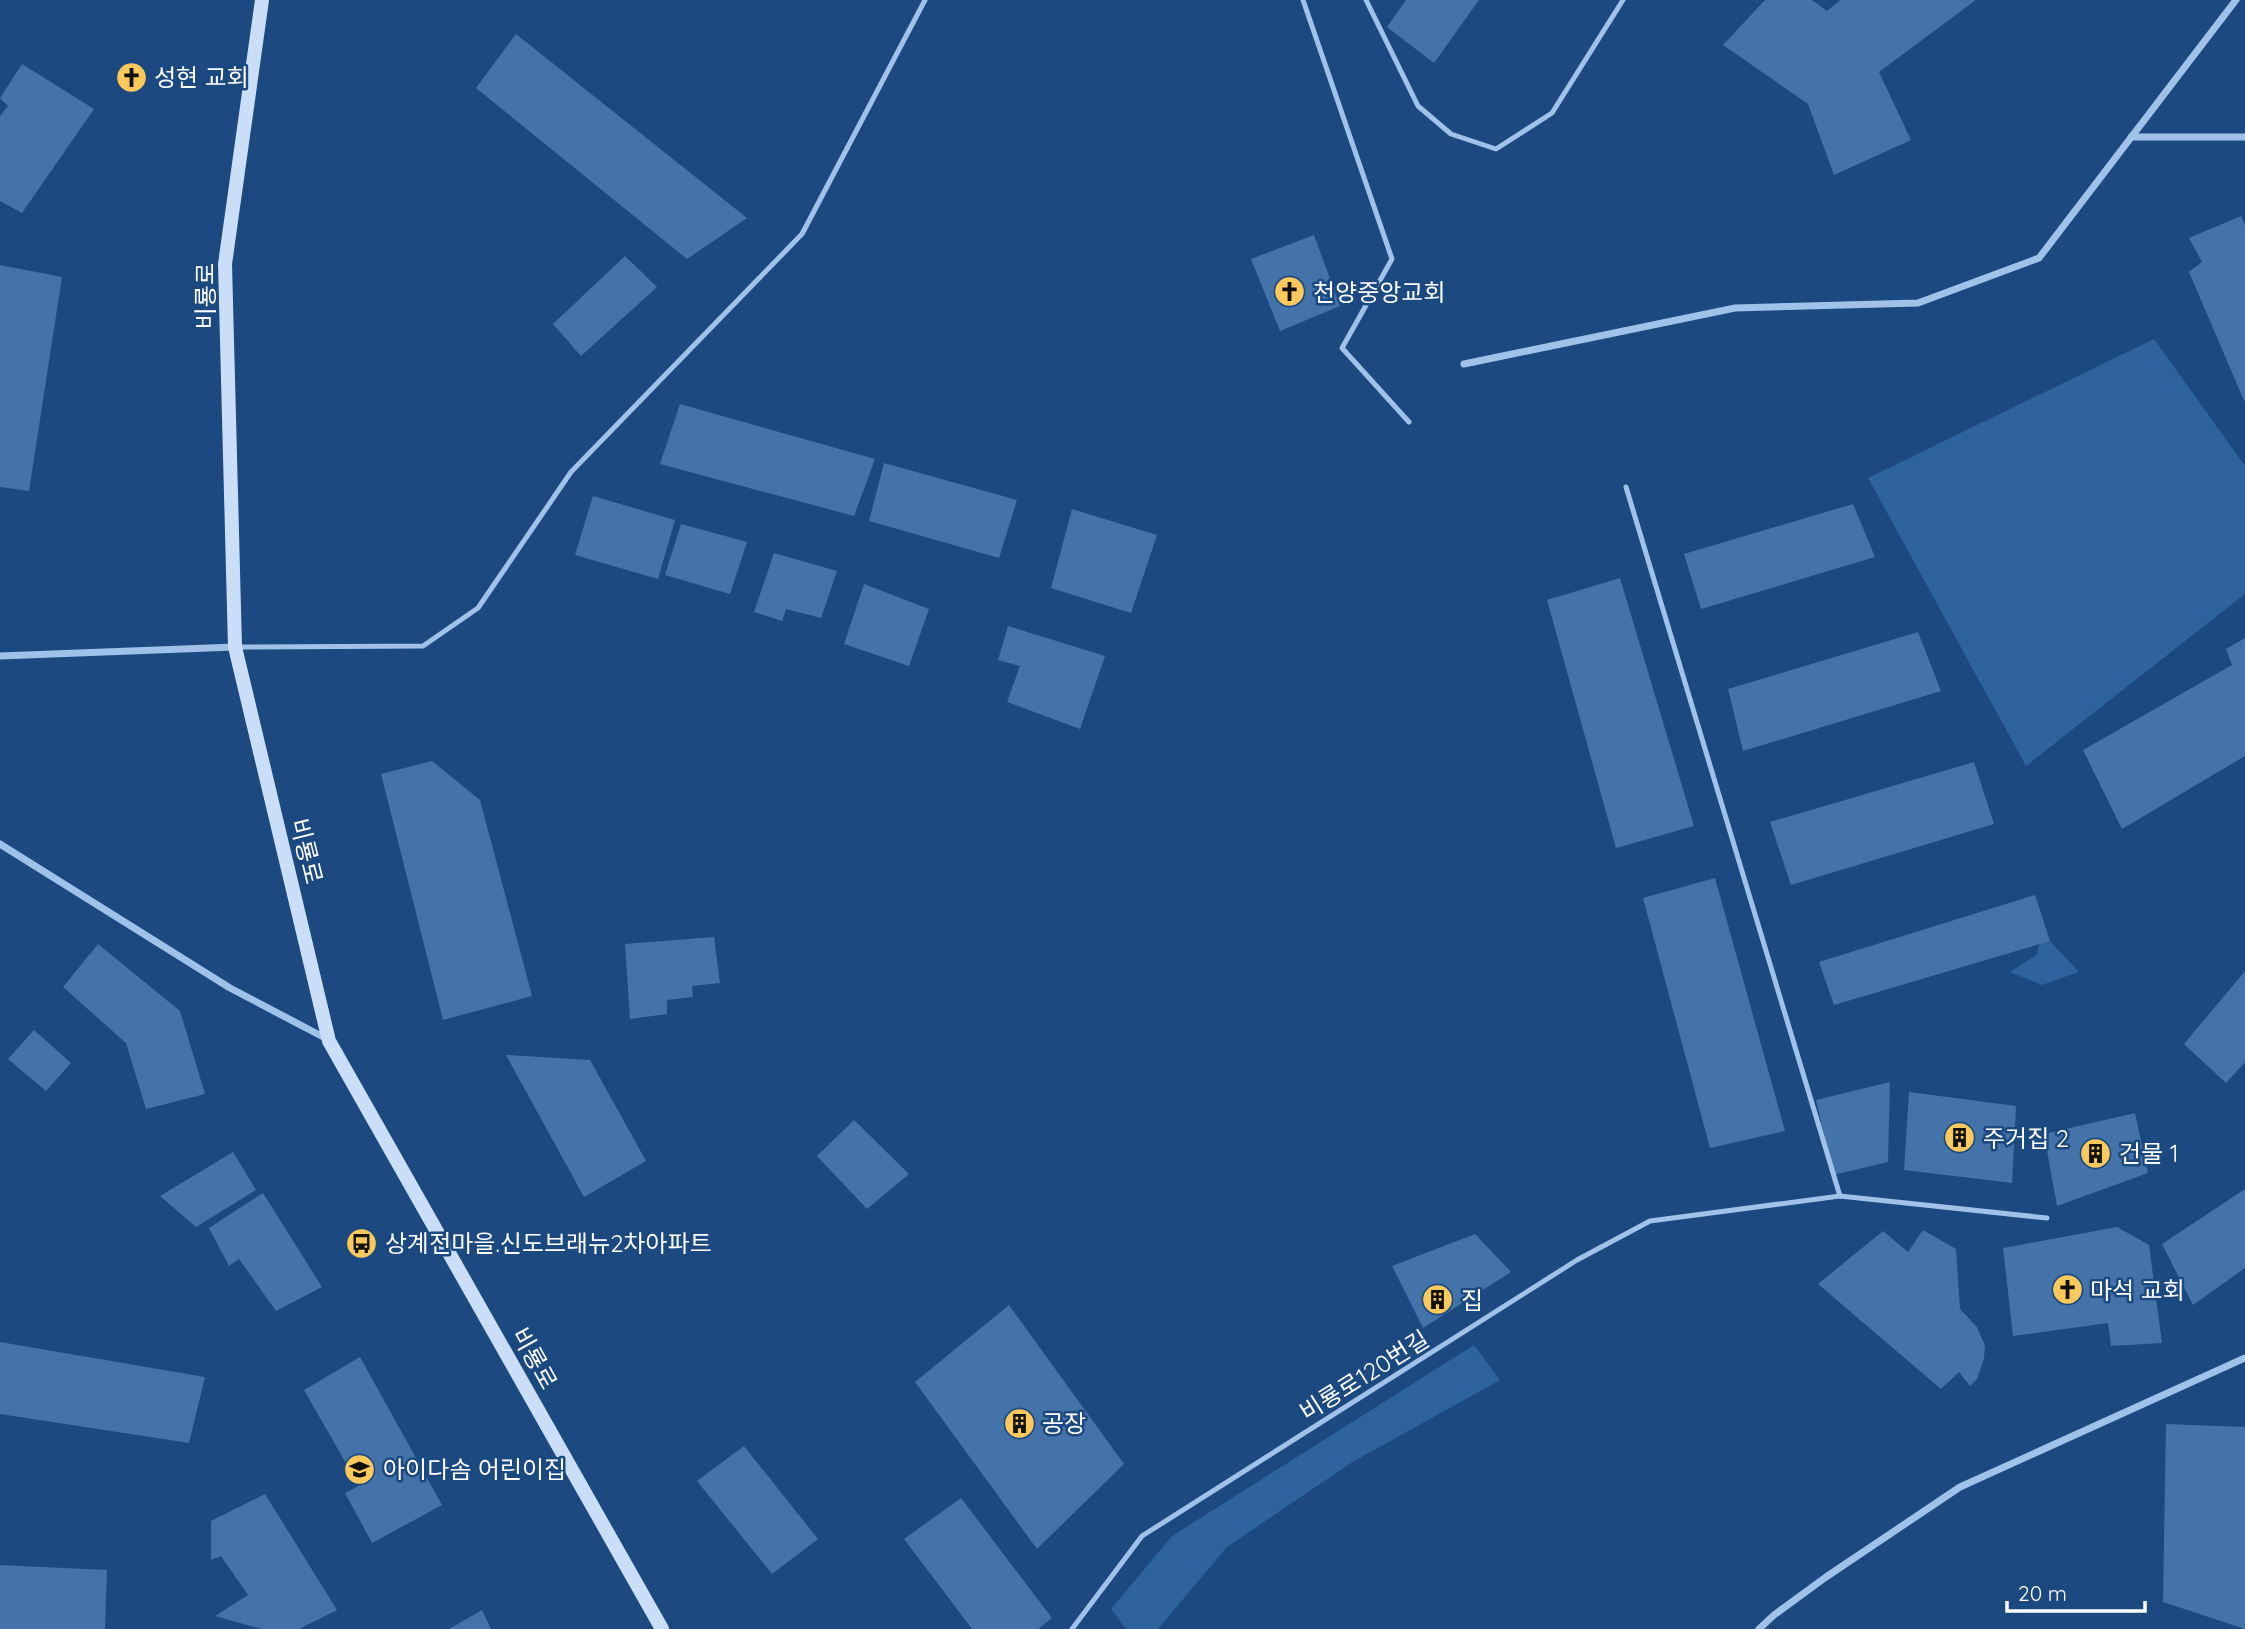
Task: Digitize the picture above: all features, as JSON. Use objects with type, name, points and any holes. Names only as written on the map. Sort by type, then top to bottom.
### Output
[{"type":"main road","name":"비룡로","points":[[262,0],[225,264],[235,647],[329,1041],[662,1629]]},
{"type":"street","points":[[1464,364],[1735,308],[1918,303],[2039,258],[2236,0]]},
{"type":"street","points":[[2131,137],[2245,137]]},
{"type":"street","points":[[0,656],[235,647]]},
{"type":"street","points":[[0,844],[230,988],[329,1041]]},
{"type":"street","points":[[1759,1629],[1826,1577],[1960,1487],[2245,1358]]},
{"type":"lane","points":[[235,647],[422,646],[478,608],[571,472],[802,234],[925,0]]},
{"type":"lane","points":[[1303,0],[1392,259],[1342,348],[1409,422]]},
{"type":"lane","points":[[1366,0],[1419,106],[1451,134],[1496,149],[1552,113],[1623,0]]},
{"type":"lane","points":[[1626,487],[1840,1196]]},
{"type":"lane","name":"비룡로120번길","points":[[1072,1629],[1142,1535],[1577,1260],[1650,1221],[1840,1196],[2047,1218]]},
{"type":"shaded area","points":[[2154,339],[2245,466],[2245,594],[2026,766],[1868,478]]},
{"type":"shaded area","points":[[2050,941],[2079,972],[2042,985],[2010,972],[2036,955],[2040,943]]},
{"type":"shaded area","points":[[1474,1345],[1500,1380],[1351,1463],[1227,1547],[1158,1629],[1126,1629],[1111,1609],[1172,1536]]},
{"type":"building","points":[[1406,0],[1479,0],[1434,63],[1387,27]]},
{"type":"building","points":[[1765,0],[1812,0],[1827,11],[1840,0],[1976,0],[1879,72],[1911,140],[1834,175],[1808,104],[1723,45]]},
{"type":"building","points":[[516,34],[747,218],[687,259],[476,88]]},
{"type":"building","points":[[22,64],[94,109],[22,213],[0,201],[0,116],[8,106],[0,98]]},
{"type":"building","points":[[2241,216],[2245,225],[2245,403],[2189,272],[2202,262],[2189,238]]},
{"type":"building","points":[[1314,235],[1340,306],[1280,331],[1251,259]]},
{"type":"building","points":[[625,256],[657,287],[581,356],[553,324]]},
{"type":"building","points":[[0,265],[62,277],[29,491],[0,487]]},
{"type":"building","points":[[680,404],[875,459],[854,516],[660,464]]},
{"type":"building","points":[[884,463],[1017,500],[999,558],[869,521]]},
{"type":"building","points":[[593,496],[675,520],[658,579],[575,555]]},
{"type":"building","points":[[1853,504],[1875,557],[1701,609],[1684,554]]},
{"type":"building","points":[[1072,509],[1157,535],[1131,613],[1051,588]]},
{"type":"building","points":[[681,524],[747,542],[730,594],[665,575]]},
{"type":"building","points":[[774,553],[837,571],[821,618],[786,609],[782,621],[754,612]]},
{"type":"building","points":[[1620,578],[1694,826],[1616,848],[1547,600]]},
{"type":"building","points":[[864,584],[929,609],[909,666],[844,644]]},
{"type":"building","points":[[1008,626],[1105,656],[1080,729],[1007,702],[1020,666],[998,660]]},
{"type":"building","points":[[1918,632],[1941,691],[1743,751],[1728,689]]},
{"type":"building","points":[[2245,638],[2245,756],[2122,829],[2083,750],[2232,665],[2226,649]]},
{"type":"building","points":[[432,761],[480,800],[532,996],[443,1020],[381,774]]},
{"type":"building","points":[[1974,762],[1994,824],[1791,885],[1770,822]]},
{"type":"building","points":[[1715,878],[1785,1131],[1710,1148],[1643,898]]},
{"type":"building","points":[[2035,895],[2050,941],[1834,1005],[1819,962]]},
{"type":"building","points":[[714,937],[720,983],[692,986],[693,997],[667,1000],[667,1014],[630,1019],[625,944]]},
{"type":"building","points":[[98,944],[180,1011],[205,1094],[146,1109],[126,1043],[63,987]]},
{"type":"building","points":[[2245,971],[2245,1062],[2226,1083],[2184,1044]]},
{"type":"building","points":[[34,1030],[71,1063],[46,1091],[8,1059]]},
{"type":"building","points":[[506,1055],[590,1060],[646,1161],[584,1197]]},
{"type":"building","points":[[1890,1082],[1888,1162],[1833,1175],[1816,1100]]},
{"type":"building","name":"주거집 2","points":[[1909,1092],[2016,1106],[2012,1183],[1904,1170]]},
{"type":"building","name":"건물 1","points":[[2135,1113],[2148,1173],[2057,1206],[2044,1134]]},
{"type":"building","points":[[854,1120],[909,1174],[867,1209],[817,1156]]},
{"type":"building","points":[[233,1152],[256,1190],[196,1227],[160,1196]]},
{"type":"building","points":[[2245,1189],[2245,1268],[2193,1305],[2162,1244]]},
{"type":"building","points":[[263,1193],[322,1287],[276,1311],[239,1259],[229,1266],[209,1228]]},
{"type":"building","points":[[2117,1227],[2149,1245],[2162,1343],[2111,1346],[2108,1323],[2013,1336],[2003,1248]]},
{"type":"building","points":[[1923,1230],[1956,1249],[1960,1309],[1977,1327],[1985,1346],[1977,1379],[1970,1386],[1959,1372],[1941,1389],[1818,1284],[1883,1231],[1908,1252]]},
{"type":"building","name":"집","points":[[1475,1234],[1511,1272],[1423,1328],[1392,1266]]},
{"type":"building","name":"공장","points":[[1009,1305],[1124,1464],[1037,1549],[915,1382]]},
{"type":"building","points":[[0,1342],[205,1377],[189,1443],[0,1414]]},
{"type":"building","points":[[360,1357],[442,1505],[372,1543],[345,1493],[359,1486],[304,1390]]},
{"type":"building","points":[[2166,1424],[2245,1427],[2245,1629],[2163,1602]]},
{"type":"building","points":[[744,1446],[818,1539],[772,1574],[697,1481]]},
{"type":"building","points":[[265,1494],[337,1610],[299,1629],[261,1629],[215,1616],[248,1595],[221,1556],[211,1560],[211,1521]]},
{"type":"building","points":[[961,1498],[1052,1618],[1038,1629],[972,1629],[904,1539]]},
{"type":"building","points":[[0,1565],[107,1570],[105,1629],[0,1629]]},
{"type":"building","points":[[482,1610],[491,1629],[449,1629]]},
{"type":"place","name":"성현 교회","points":[[131,77]]},
{"type":"place","name":"천양중앙교회","points":[[1290,292]]},
{"type":"place","name":"주거집 2","points":[[1960,1138]]},
{"type":"place","name":"건물 1","points":[[2096,1153]]},
{"type":"place","name":"상계전마을.신도브래뉴2차아파트","points":[[362,1243]]},
{"type":"place","name":"마석 교회","points":[[2067,1290]]},
{"type":"place","name":"집","points":[[1438,1300]]},
{"type":"place","name":"공장","points":[[1019,1423]]},
{"type":"place","name":"아이다솜 어린이집","points":[[360,1469]]}]
